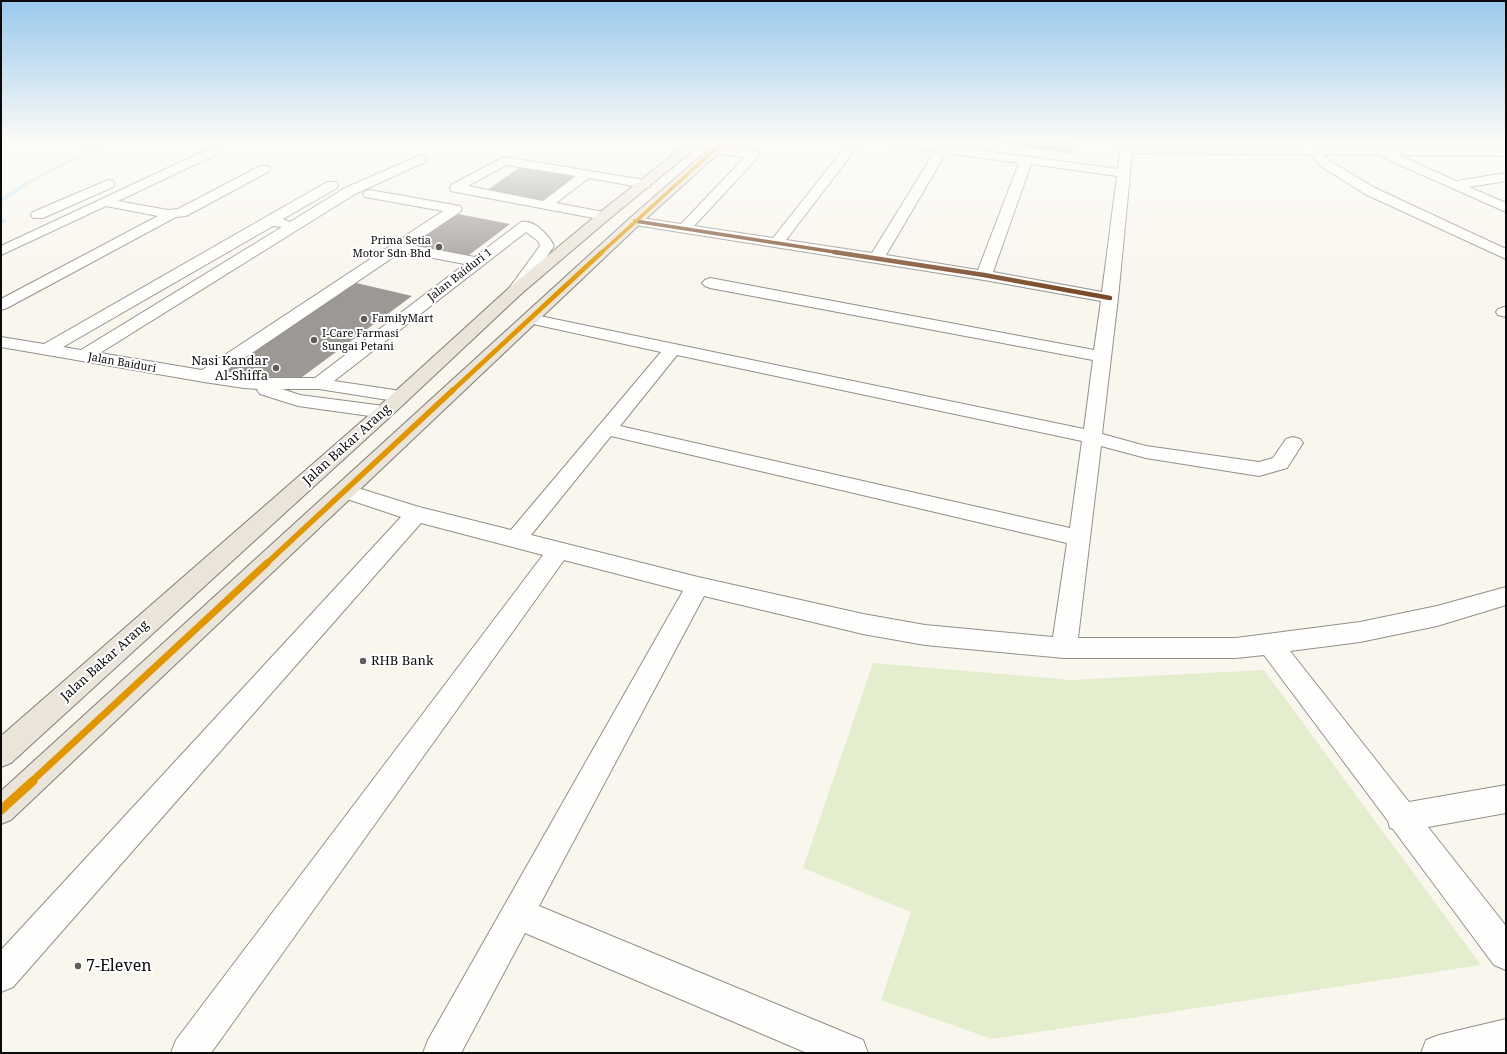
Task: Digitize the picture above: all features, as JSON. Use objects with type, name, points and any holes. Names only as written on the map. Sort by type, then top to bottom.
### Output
[{"type":"main road","name":"Jalan Bakar Arang","points":[[1,754],[384,412],[515,291],[636,191]]},
{"type":"main road","points":[[1,810],[635,221],[662,191]]},
{"type":"street","points":[[38,215],[91,191]]},
{"type":"street","points":[[1,251],[127,191]]},
{"type":"street","points":[[1,305],[172,214],[184,212],[223,191]]},
{"type":"street","points":[[46,350],[321,191]]},
{"type":"street","points":[[354,196],[358,191]]},
{"type":"street","points":[[473,191],[604,216]]},
{"type":"street","points":[[545,205],[564,191]]},
{"type":"street","points":[[684,229],[720,191]]},
{"type":"street","points":[[776,243],[817,191]]},
{"type":"street","points":[[876,259],[917,191]]},
{"type":"street","points":[[984,275],[1015,191]]},
{"type":"street","points":[[1064,648],[1080,538],[1091,437],[1110,298],[1121,191]]},
{"type":"street","points":[[1370,191],[1506,255]]},
{"type":"street","points":[[1469,191],[1506,208]]},
{"type":"street","points":[[84,356],[294,226],[354,196],[370,194],[455,209],[204,377]]},
{"type":"street","points":[[104,202],[172,214]]},
{"type":"street","points":[[271,221],[309,228],[318,226]]},
{"type":"street","points":[[635,221],[984,275],[1110,298]]},
{"type":"street","name":"Jalan Baiduri 1","points":[[319,384],[526,224],[544,239],[548,246],[515,291]]},
{"type":"street","points":[[398,247],[477,262]]},
{"type":"street","points":[[710,283],[1102,357]]},
{"type":"street","points":[[530,319],[1091,437],[1146,452],[1259,469],[1280,463],[1293,443]]},
{"type":"street","name":"Jalan Baiduri","points":[[1,342],[244,383],[319,384],[401,396]]},
{"type":"street","points":[[516,540],[673,349]]},
{"type":"street","name":"Jalan Baiduri","points":[[244,383],[298,400],[384,412]]},
{"type":"street","points":[[606,429],[1080,538]]},
{"type":"street","points":[[345,491],[416,514],[516,540],[698,586],[863,624],[918,633],[1064,648],[1236,648],[1360,632],[1437,616],[1506,596]]},
{"type":"street","points":[[1,975],[416,514]]},
{"type":"street","points":[[189,1053],[559,550]]},
{"type":"street","points":[[441,1053],[698,586]]},
{"type":"street","points":[[1270,644],[1401,818],[1506,953]]},
{"type":"street","points":[[1401,818],[1506,798]]},
{"type":"street","points":[[518,914],[850,1053]]},
{"type":"street","points":[[1443,1053],[1506,1037]]},
{"type":"green space","points":[[873,663],[1071,680],[1264,670],[1481,965],[992,1039],[881,1000],[911,912],[803,868]]},
{"type":"building","points":[[486,191],[557,191],[544,202],[483,193]]},
{"type":"building","points":[[453,213],[510,224],[465,258],[401,249]]},
{"type":"building","points":[[352,282],[412,296],[298,380],[219,371]]},
{"type":"waterway","points":[[1,201],[15,191]]},
{"type":"waterway","points":[[1,220],[4,221],[1,223]]},
{"type":"transit line","points":[[1,810],[668,191]]},
{"type":"transit line","points":[[635,221],[984,275],[1110,298]]},
{"type":"place","name":"Prima Setia Motor Sdn Bhd","points":[[439,247]]},
{"type":"place","name":"FamilyMart","points":[[364,319]]},
{"type":"place","name":"I-Care Farmasi Sungai Petani","points":[[314,340]]},
{"type":"place","name":"Nasi Kandar Al-Shiffa","points":[[276,368]]},
{"type":"place","name":"RHB Bank","points":[[363,661]]},
{"type":"place","name":"7-Eleven","points":[[78,966]]}]
